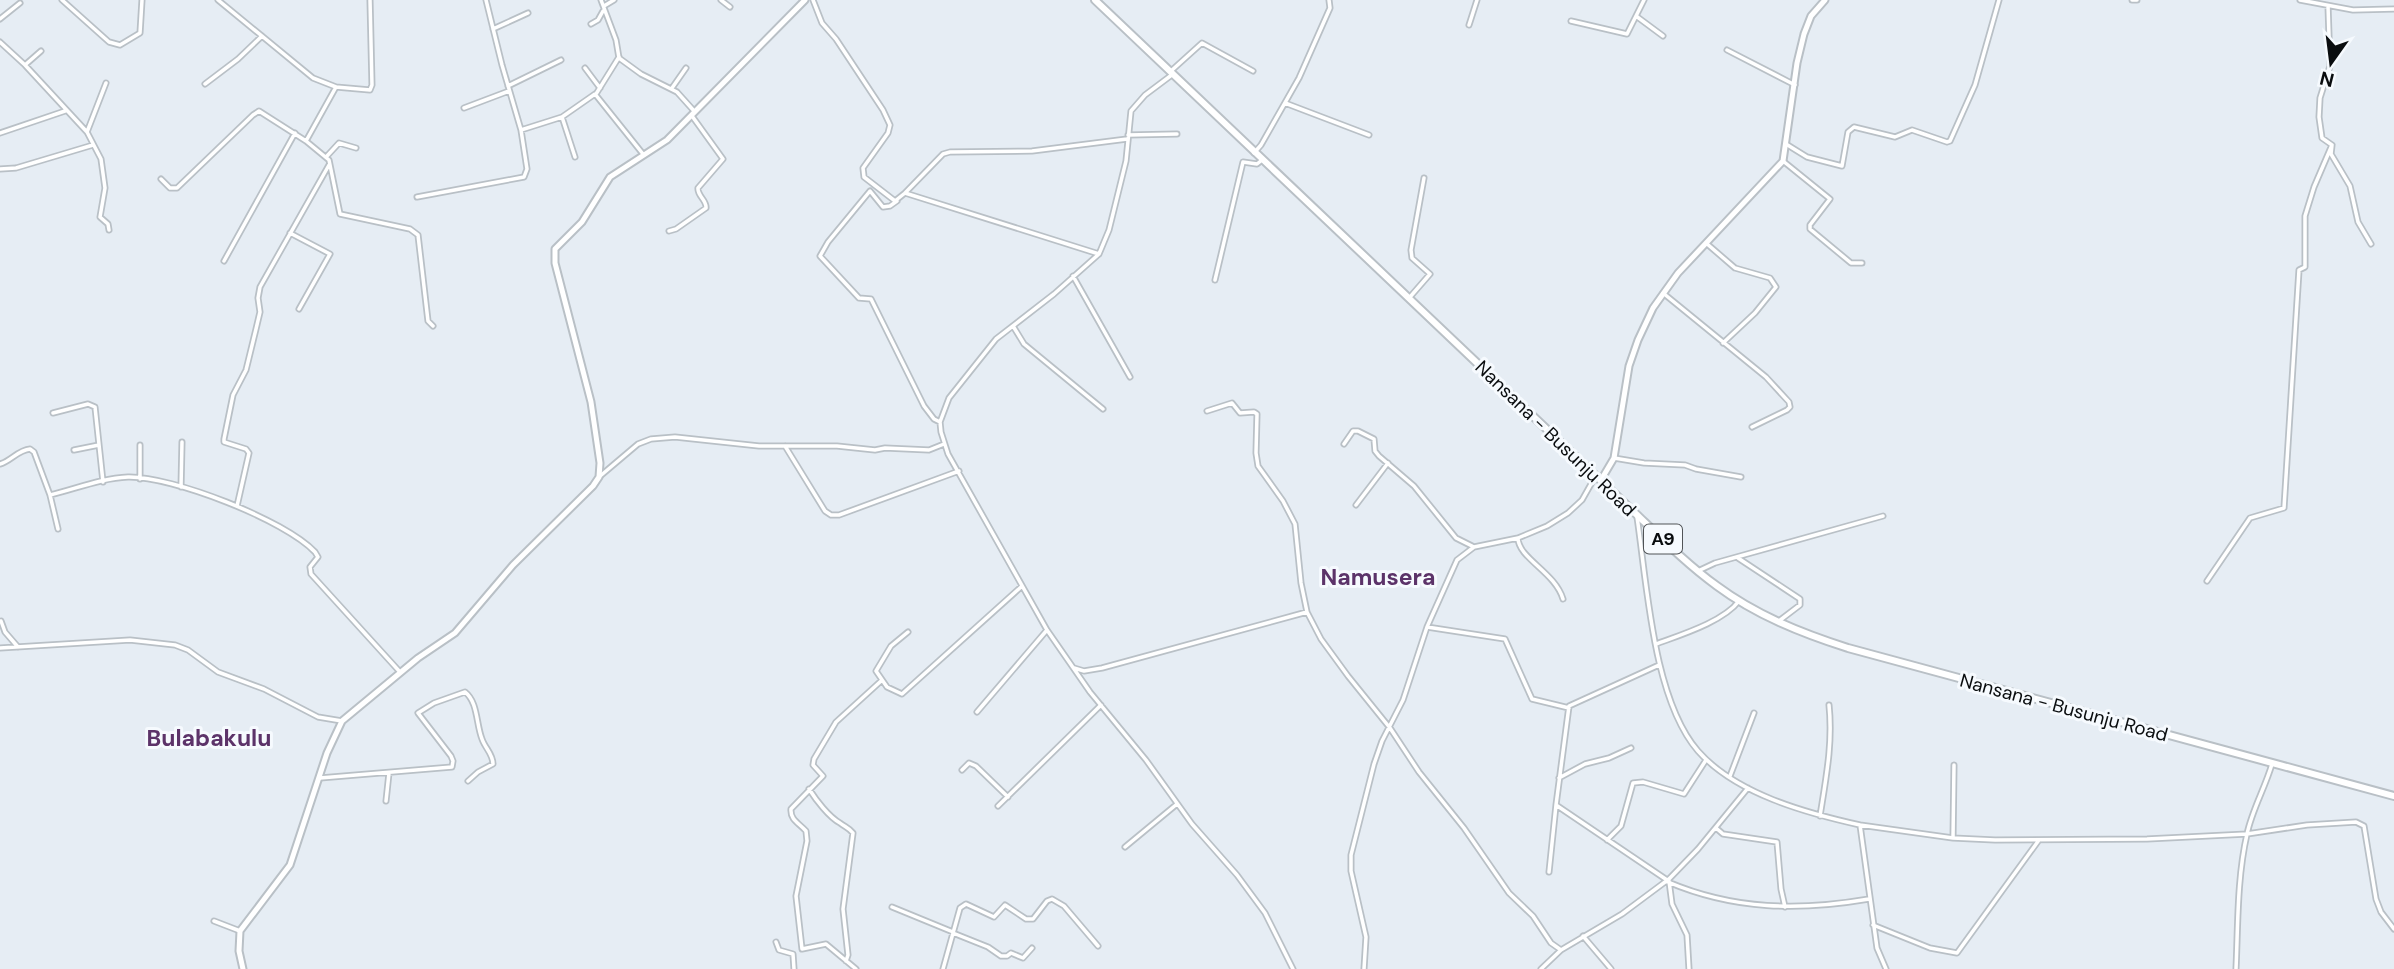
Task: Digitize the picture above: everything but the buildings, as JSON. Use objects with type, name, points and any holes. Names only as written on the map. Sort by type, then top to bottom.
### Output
[{"type":"main road","name":"Nansana - Busunju Road","points":[[1095,0],[1636,514],[1698,571],[1739,601],[1778,622],[1847,648],[2394,796]]},
{"type":"street","points":[[62,0],[109,42],[120,45],[140,33],[142,0]]},
{"type":"street","points":[[218,0],[313,78],[336,87],[370,90],[370,0]]},
{"type":"street","points":[[417,197],[524,177],[527,169],[521,130],[486,0]]},
{"type":"street","points":[[521,130],[562,117],[596,94],[600,88],[619,57],[616,40],[601,0]]},
{"type":"street","points":[[591,24],[600,18],[604,8],[614,0]]},
{"type":"street","points":[[721,0],[730,7]]},
{"type":"street","points":[[599,477],[600,463],[591,402],[554,253],[589,213],[610,177],[667,140],[805,0]]},
{"type":"street","points":[[813,0],[819,18],[836,39],[890,125],[888,133],[863,168],[862,174],[897,201]]},
{"type":"street","points":[[1254,153],[1299,78],[1330,8],[1329,0]]},
{"type":"street","points":[[1469,25],[1477,0]]},
{"type":"street","points":[[1572,21],[1625,34],[1629,32],[1644,0]]},
{"type":"street","points":[[1786,144],[1807,157],[1842,166],[1848,132],[1854,127],[1895,137],[1912,130],[1950,141],[1975,85],[2000,0]]},
{"type":"street","points":[[2300,0],[2353,10],[2394,9]]},
{"type":"street","points":[[1364,969],[1366,937],[1351,871],[1351,855],[1382,741],[1409,686],[1427,627],[1457,560],[1474,547],[1518,538],[1547,526],[1568,513],[1582,500],[1614,458],[1629,366],[1646,323],[1678,273],[1783,161],[1797,63],[1807,23],[1823,1]]},
{"type":"street","points":[[0,19],[20,4]]},
{"type":"street","points":[[2328,6],[2330,66],[2320,98],[2319,117],[2322,138],[2332,145]]},
{"type":"street","points":[[493,29],[528,13]]},
{"type":"street","points":[[1636,16],[1663,36]]},
{"type":"street","points":[[205,84],[238,59],[262,36]]},
{"type":"street","points":[[0,42],[87,132],[101,159],[105,188],[100,217],[108,224],[109,230]]},
{"type":"street","points":[[1253,71],[1202,43],[1135,105],[1129,119],[1125,161],[1109,230],[1099,254],[996,339],[949,398],[940,422],[944,444],[1047,630],[1192,824],[1237,875],[1265,913],[1291,968]]},
{"type":"street","points":[[1727,50],[1794,85]]},
{"type":"street","points":[[25,65],[41,51]]},
{"type":"street","points":[[619,57],[641,74],[672,88],[694,114],[723,157],[723,161],[698,188],[706,202],[706,208],[669,231]]},
{"type":"street","points":[[464,108],[508,89],[561,60]]},
{"type":"street","points":[[585,68],[600,88]]},
{"type":"street","points":[[672,88],[686,68]]},
{"type":"street","points":[[87,132],[106,83]]},
{"type":"street","points":[[306,141],[336,87]]},
{"type":"street","points":[[596,94],[643,154]]},
{"type":"street","points":[[1285,103],[1369,135]]},
{"type":"street","points":[[0,133],[65,111]]},
{"type":"street","points":[[161,179],[170,188],[177,188],[256,112],[262,111],[327,156],[340,214],[410,229],[418,235],[428,321],[433,326]]},
{"type":"street","points":[[562,117],[575,157]]},
{"type":"street","points":[[224,261],[295,133]]},
{"type":"street","points":[[940,422],[934,419],[924,406],[872,299],[859,298],[820,257],[828,242],[870,191],[883,206],[890,206],[943,154],[1031,151],[1128,137],[1177,134]]},
{"type":"street","points":[[327,156],[339,143],[356,148]]},
{"type":"street","points":[[0,169],[16,168],[93,145]]},
{"type":"street","points":[[2332,145],[2331,154],[2350,186],[2358,222],[2371,244]]},
{"type":"street","points":[[2207,581],[2250,518],[2284,508],[2299,280],[2300,270],[2305,267],[2305,216],[2318,174],[2332,145]]},
{"type":"street","points":[[1215,280],[1243,162],[1256,164],[1262,160]]},
{"type":"street","points":[[1783,161],[1830,199],[1810,225],[1810,229],[1851,263],[1861,263]]},
{"type":"street","points":[[237,507],[249,453],[246,449],[224,442],[224,439],[233,395],[246,370],[254,339],[260,312],[260,287],[330,163]]},
{"type":"street","points":[[1408,298],[1430,274],[1412,258],[1411,250],[1424,178]]},
{"type":"street","points":[[905,193],[1099,254]]},
{"type":"street","points":[[290,233],[330,254],[299,309]]},
{"type":"street","points":[[1706,243],[1735,268],[1770,278],[1776,287],[1755,313],[1723,343]]},
{"type":"street","points":[[1073,276],[1130,377]]},
{"type":"street","points":[[1664,293],[1768,379],[1789,402],[1787,410],[1752,427]]},
{"type":"street","points":[[1013,326],[1024,344],[1103,409]]},
{"type":"street","points":[[1208,411],[1232,402],[1240,412],[1257,414],[1258,466],[1296,524],[1301,583],[1307,612],[1321,639],[1390,728],[1419,772],[1464,828],[1509,893],[1533,916],[1542,933],[1561,950]]},
{"type":"street","points":[[52,413],[88,404],[95,407],[103,482]]},
{"type":"street","points":[[1344,444],[1351,433],[1358,431],[1374,439],[1375,451],[1414,486],[1456,538],[1474,547]]},
{"type":"street","points":[[243,969],[239,951],[240,931],[290,865],[327,752],[342,721],[460,627],[513,565],[599,477],[646,440],[676,437],[730,444],[837,446],[875,450],[929,450],[944,444]]},
{"type":"street","points":[[181,487],[182,442]]},
{"type":"street","points":[[74,450],[99,444]]},
{"type":"street","points":[[140,445],[140,479]]},
{"type":"street","points":[[785,446],[825,511],[831,515],[839,515],[959,471]]},
{"type":"street","points":[[0,464],[11,460],[23,450],[30,449],[34,452],[50,495],[58,529]]},
{"type":"street","points":[[1614,458],[1685,465],[1741,477]]},
{"type":"street","points":[[1356,505],[1388,463]]},
{"type":"street","points":[[50,495],[127,477],[181,487],[276,523],[311,548],[318,557],[310,567],[311,574],[400,673]]},
{"type":"street","points":[[1636,514],[1659,665],[1676,718],[1707,760],[1748,788],[1788,806],[1820,816],[1860,825],[1953,838],[2147,839],[2247,834],[2307,825],[2360,824],[2364,826],[2376,899],[2381,912],[2394,929]]},
{"type":"street","points":[[1698,571],[1737,557],[1883,516]]},
{"type":"street","points":[[1518,538],[1519,546],[1548,573],[1563,598]]},
{"type":"street","points":[[1737,557],[1800,599],[1800,605],[1778,622]]},
{"type":"street","points":[[908,632],[891,646],[876,671],[881,681],[902,694],[1021,587]]},
{"type":"street","points":[[1656,644],[1691,631],[1734,608],[1739,601]]},
{"type":"street","points":[[1073,668],[1083,671],[1102,668],[1307,612]]},
{"type":"street","points":[[1,621],[5,632],[18,647]]},
{"type":"street","points":[[1427,627],[1505,639],[1532,699],[1569,708]]},
{"type":"street","points":[[977,712],[1047,630]]},
{"type":"street","points":[[0,648],[130,640],[175,645],[188,650],[218,672],[264,689],[318,717],[342,721]]},
{"type":"street","points":[[1549,872],[1569,708],[1572,704],[1659,665]]},
{"type":"street","points":[[802,949],[796,896],[807,841],[806,831],[792,820],[791,808],[822,776],[813,765],[814,759],[836,722],[881,681]]},
{"type":"street","points":[[318,778],[452,767],[451,756],[418,713],[434,703],[465,692],[471,698],[480,723],[482,739],[493,759],[493,764],[468,781]]},
{"type":"street","points":[[998,806],[1101,705]]},
{"type":"street","points":[[1820,816],[1832,730],[1829,705]]},
{"type":"street","points":[[1730,776],[1755,713]]},
{"type":"street","points":[[1559,778],[1585,764],[1609,758],[1631,748]]},
{"type":"street","points":[[1607,840],[1621,826],[1633,783],[1643,782],[1684,794],[1707,760]]},
{"type":"street","points":[[962,770],[969,763],[976,766],[1008,797]]},
{"type":"street","points":[[2236,969],[2242,866],[2247,834],[2272,764]]},
{"type":"street","points":[[1953,838],[1954,765]]},
{"type":"street","points":[[386,801],[389,773]]},
{"type":"street","points":[[1541,969],[1561,950],[1622,914],[1668,881],[1748,788]]},
{"type":"street","points":[[809,789],[837,822],[853,832],[844,909],[848,955],[846,961]]},
{"type":"street","points":[[1125,847],[1177,804]]},
{"type":"street","points":[[1556,805],[1668,881],[1700,895],[1738,904],[1785,907],[1841,904],[1869,899]]},
{"type":"street","points":[[1860,825],[1877,948],[1886,969]]},
{"type":"street","points":[[1715,828],[1723,834],[1777,842],[1785,907]]},
{"type":"street","points":[[1873,925],[1930,948],[1957,953],[2039,840]]},
{"type":"street","points":[[1668,881],[1672,904],[1687,935],[1689,969]]},
{"type":"street","points":[[943,969],[960,908],[966,904],[992,917],[1005,905],[1026,919],[1033,919],[1047,901],[1052,899],[1064,906],[1098,946]]},
{"type":"street","points":[[892,907],[988,947],[1001,956],[1011,953],[1023,958],[1032,948]]},
{"type":"street","points":[[214,921],[240,931]]},
{"type":"street","points":[[1583,936],[1611,969]]},
{"type":"street","points":[[776,942],[779,950],[793,954],[802,949],[826,944],[856,969]]},
{"type":"street","points":[[793,954],[794,969]]},
{"type":"district","name":"Namusera","points":[[1378,577]]},
{"type":"district","name":"Bulabakulu","points":[[209,738]]}]
